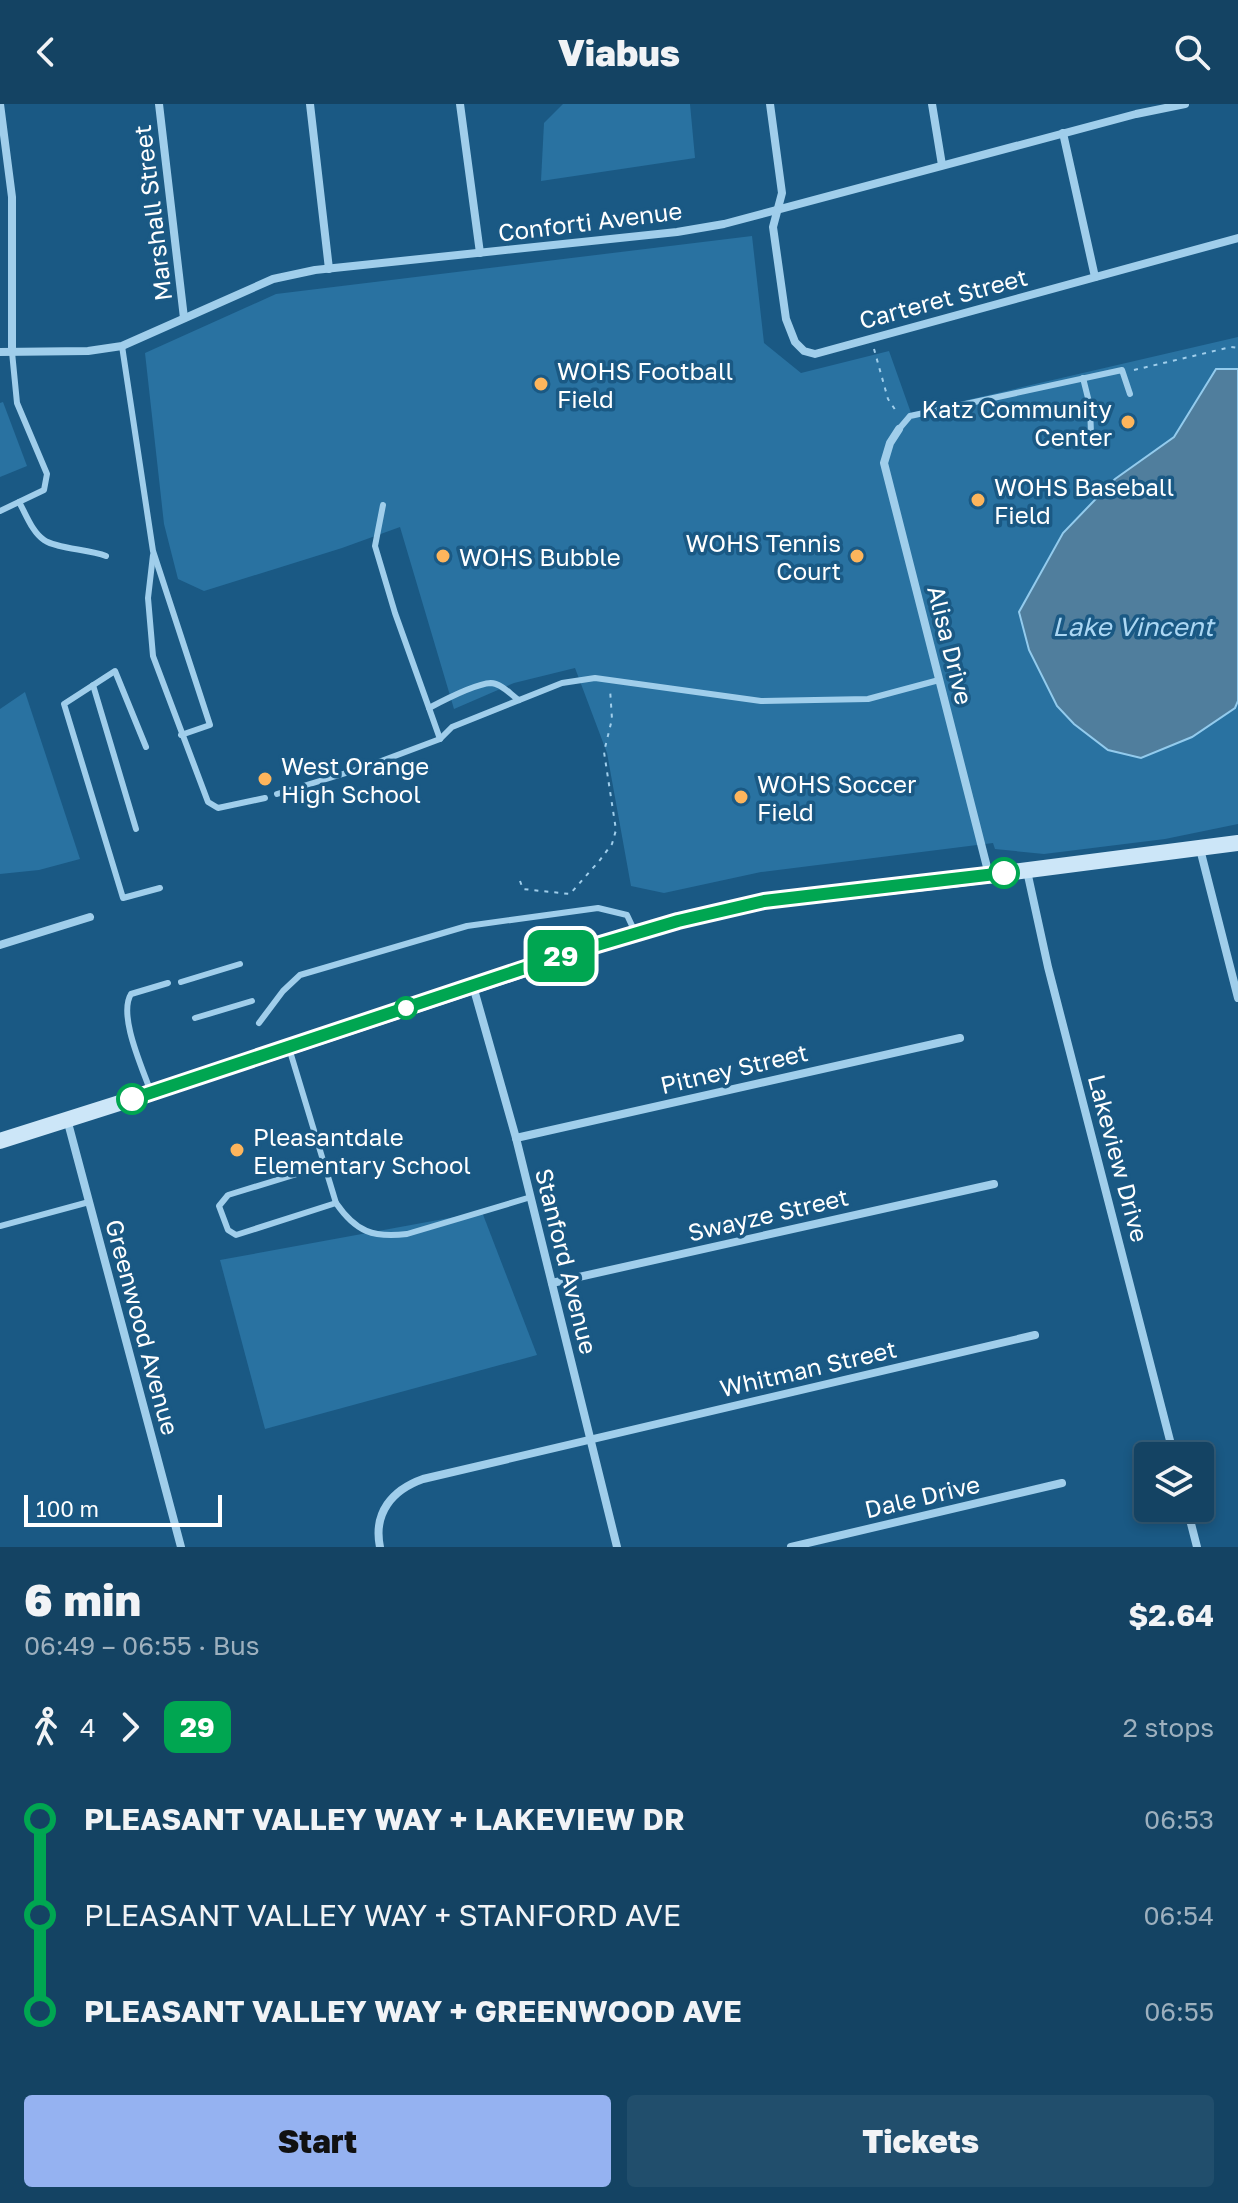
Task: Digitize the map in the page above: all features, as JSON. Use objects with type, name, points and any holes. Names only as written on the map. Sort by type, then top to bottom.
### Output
[{"type":"main road","points":[[0,1141],[635,932],[764,901],[1238,843]]},
{"type":"street","points":[[0,104],[4,170],[12,197],[12,352]]},
{"type":"street","name":"Marshall Street","points":[[159,104],[184,318]]},
{"type":"street","points":[[310,104],[329,269]]},
{"type":"street","points":[[460,104],[480,253]]},
{"type":"street","name":"Carteret Street","points":[[770,104],[782,193],[773,227],[786,319],[795,342],[804,351],[815,354],[1238,238]]},
{"type":"street","points":[[932,104],[942,165]]},
{"type":"street","name":"Conforti Avenue","points":[[0,352],[88,351],[122,346],[273,279],[329,269],[677,232],[724,224],[1063,133],[1185,104]]},
{"type":"street","points":[[1063,133],[1095,277]]},
{"type":"street","name":"Alisa Drive","points":[[899,429],[890,443],[884,463],[989,875]]},
{"type":"street","points":[[1200,849],[1238,998]]},
{"type":"street","name":"Lakeview Drive","points":[[1026,870],[1048,967],[1170,1442]]},
{"type":"street","points":[[0,945],[90,917]]},
{"type":"street","name":"Stanford Avenue","points":[[473,985],[516,1138],[617,1547]]},
{"type":"street","name":"Pitney Street","points":[[516,1138],[960,1038]]},
{"type":"street","name":"Greenwood Avenue","points":[[67,1118],[181,1547]]},
{"type":"street","name":"Swayze Street","points":[[552,1283],[994,1184]]},
{"type":"street","name":"Whitman Street","points":[[380,1547],[377,1533],[383,1510],[390,1499],[408,1484],[1035,1335]]},
{"type":"street","name":"Dale Drive","points":[[791,1547],[1062,1483]]},
{"type":"street","points":[[1191,1522],[1197,1547]]},
{"type":"lane","points":[[122,346],[153,551],[210,725],[181,735]]},
{"type":"lane","points":[[0,511],[44,490],[47,474],[17,403],[12,352]]},
{"type":"lane","points":[[899,429],[910,416],[1122,370],[1130,394]]},
{"type":"lane","points":[[1083,378],[1090,406],[1091,434]]},
{"type":"lane","points":[[19,502],[43,539],[52,544],[89,549],[106,556]]},
{"type":"lane","points":[[383,505],[375,546],[395,613],[440,739]]},
{"type":"lane","points":[[153,551],[148,598],[153,656],[208,802],[218,808],[265,798]]},
{"type":"lane","points":[[146,747],[115,671],[64,704],[123,898],[160,888]]},
{"type":"lane","points":[[277,794],[440,739],[452,727],[562,683],[595,678],[761,701],[868,699],[939,680]]},
{"type":"lane","points":[[429,708],[451,696],[491,683],[499,685],[519,700]]},
{"type":"lane","points":[[93,685],[136,829]]},
{"type":"lane","points":[[259,1023],[283,991],[300,975],[467,926],[598,908],[627,915],[635,932]]},
{"type":"lane","points":[[181,982],[240,964]]},
{"type":"lane","points":[[151,1093],[129,1026],[127,1001],[131,994],[168,983]]},
{"type":"lane","points":[[195,1018],[252,1001]]},
{"type":"lane","points":[[289,1048],[336,1203],[347,1219],[358,1227],[389,1236],[407,1234],[531,1197]]},
{"type":"lane","points":[[323,1166],[228,1195],[219,1206],[228,1230],[236,1235],[336,1203]]},
{"type":"lane","points":[[0,1226],[89,1202]]},
{"type":"path","points":[[520,881],[523,889],[570,894],[612,844],[616,830],[604,752],[612,719],[609,680]]},
{"type":"shaded area","points":[[563,104],[690,104],[695,158],[541,181],[544,123]]},
{"type":"shaded area","points":[[752,236],[764,343],[801,373],[889,351],[911,413],[1238,337],[1238,824],[1165,839],[1044,854],[995,849],[993,843],[761,872],[664,893],[631,886],[607,753],[575,668],[514,683],[454,709],[400,527],[204,591],[178,579],[164,524],[145,353],[276,294]]},
{"type":"shaded area","points":[[3,402],[27,466],[0,477],[0,403]]},
{"type":"shaded area","points":[[25,692],[80,859],[39,870],[0,874],[0,709]]},
{"type":"shaded area","points":[[482,1212],[537,1355],[265,1429],[220,1260]]},
{"type":"water","name":"Lake Vincent","points":[[1216,369],[1238,369],[1238,701],[1235,708],[1192,737],[1141,758],[1108,750],[1074,724],[1057,706],[1029,650],[1019,612],[1063,533],[1115,479],[1174,437]]},
{"type":"bus line","name":"29","points":[[132,1099],[635,932],[764,901],[1004,873]]},
{"type":"place","name":"WOHS Football Field","points":[[541,384]]},
{"type":"place","name":"Katz Community Center","points":[[1128,422]]},
{"type":"place","name":"WOHS Baseball Field","points":[[978,500]]},
{"type":"place","name":"WOHS Bubble","points":[[443,556]]},
{"type":"place","name":"WOHS Tennis Court","points":[[857,556]]},
{"type":"place","name":"West Orange High School","points":[[265,779]]},
{"type":"place","name":"WOHS Soccer Field","points":[[741,797]]},
{"type":"place","name":"Pleasantdale Elementary School","points":[[237,1150]]}]
